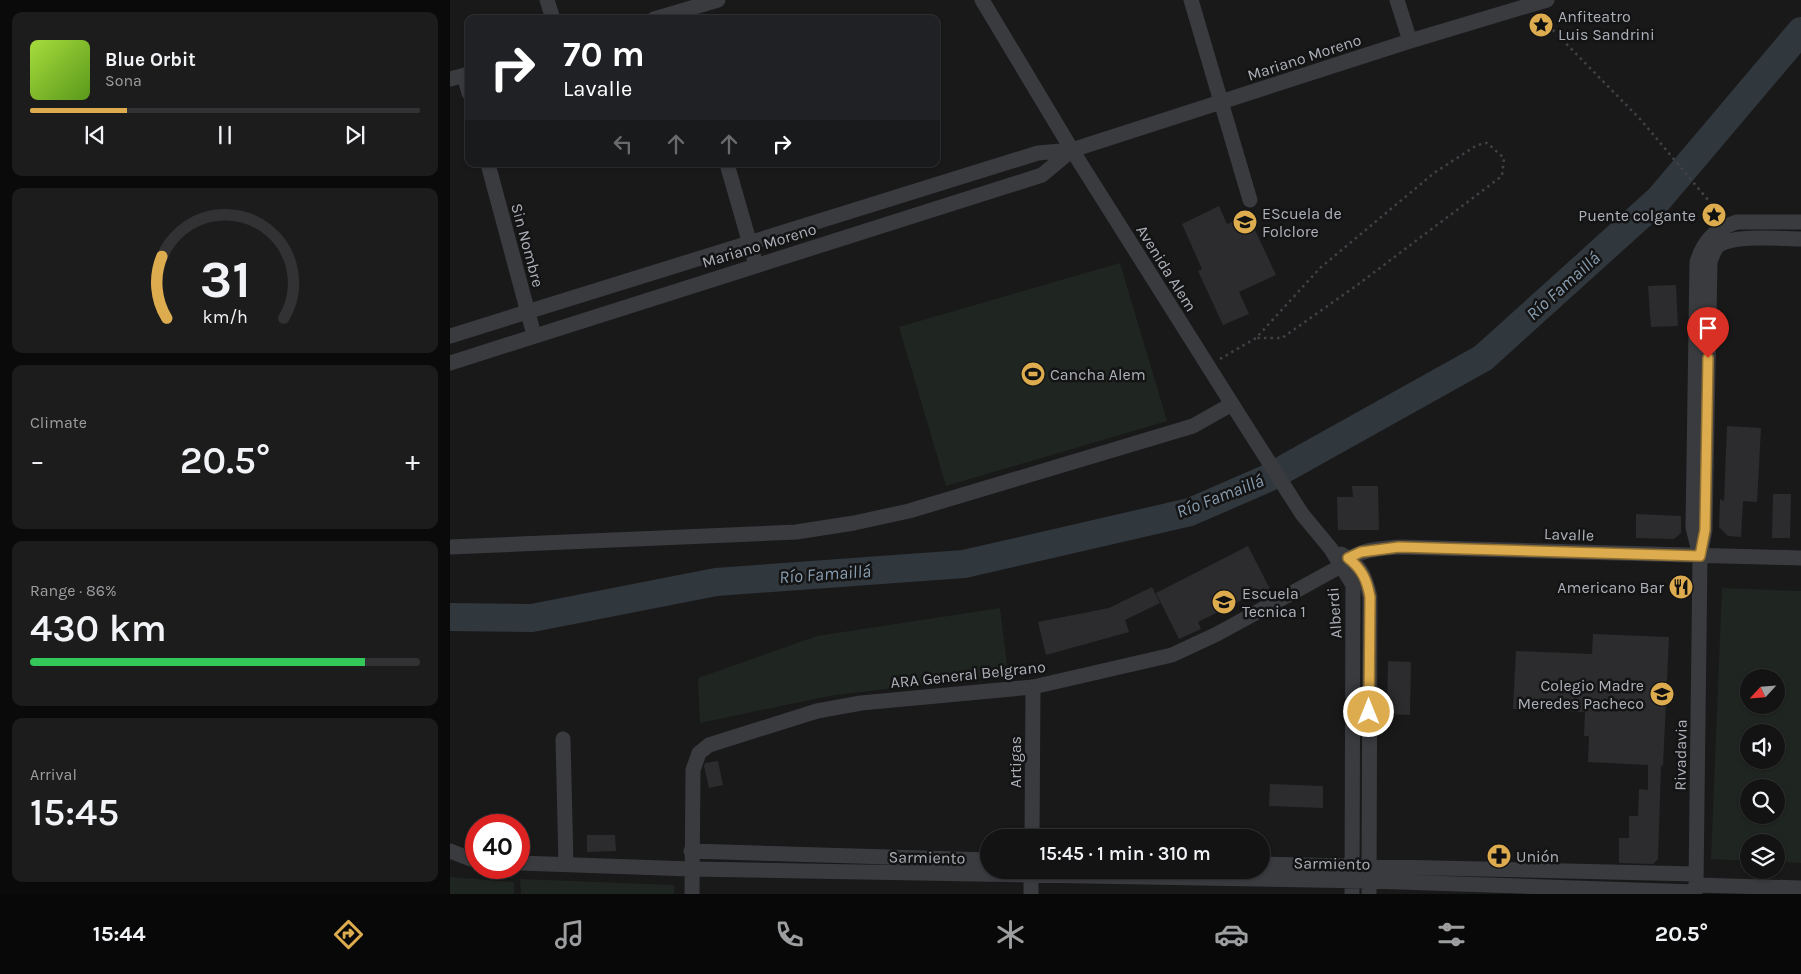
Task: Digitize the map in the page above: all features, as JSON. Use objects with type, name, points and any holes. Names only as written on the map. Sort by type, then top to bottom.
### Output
[{"type":"street","points":[[547,0],[552,15]]},
{"type":"street","points":[[684,14],[718,0]]},
{"type":"street","name":"Avenida Alem","points":[[982,0],[1072,150],[1302,514],[1331,549]]},
{"type":"street","points":[[1191,0],[1250,200]]},
{"type":"street","points":[[1397,0],[1410,42]]},
{"type":"street","name":"Mariano Moreno","points":[[450,336],[1038,154],[1072,150],[1221,101],[1547,0]]},
{"type":"street","name":"Mariano Moreno","points":[[450,363],[756,264],[1042,175],[1072,150]]},
{"type":"street","name":"Sin Nombre","points":[[489,167],[534,335]]},
{"type":"street","points":[[728,167],[756,264]]},
{"type":"street","points":[[1801,222],[1737,222],[1715,231],[1713,242],[1737,239],[1801,239]]},
{"type":"street","name":"Rivadavia","points":[[1699,887],[1700,556],[1705,530],[1710,262],[1713,242]]},
{"type":"street","points":[[450,546],[796,532],[854,523],[909,511],[1193,426],[1236,410]]},
{"type":"street","name":"Lavalle","points":[[1345,562],[1361,552],[1399,547],[1801,558]]},
{"type":"street","name":"Alberdi","points":[[1331,549],[1345,562],[1359,566],[1367,582],[1370,597],[1369,888]]},
{"type":"street","name":"Alberdi","points":[[1345,562],[1352,585],[1354,602],[1352,887]]},
{"type":"street","name":"ARA General Belgrano","points":[[692,894],[692,770],[699,753],[709,746],[796,717],[861,703],[1033,687],[1172,656],[1217,634],[1345,562]]},
{"type":"street","name":"Artigas","points":[[1032,829],[1033,687]]},
{"type":"street","points":[[563,739],[566,864]]},
{"type":"street","points":[[450,851],[465,857]]},
{"type":"street","name":"Sarmiento","points":[[691,851],[980,860]]},
{"type":"street","name":"Sarmiento","points":[[530,863],[691,869],[980,872]]},
{"type":"street","name":"Sarmiento","points":[[1270,864],[1369,865],[1699,887]]},
{"type":"street","points":[[1031,879],[1031,894]]},
{"type":"street","name":"Sarmiento","points":[[1169,879],[1369,888],[1801,888]]},
{"type":"path","points":[[1532,5],[1544,24],[1641,120],[1708,198],[1728,225]]},
{"type":"path","points":[[1208,366],[1256,338],[1320,268],[1434,173],[1476,145],[1487,143],[1504,158],[1502,176],[1356,286],[1282,338],[1256,338]]},
{"type":"shaded area","name":"Cancha Alem","points":[[1120,263],[1167,421],[946,486],[899,327]]},
{"type":"shaded area","points":[[1722,588],[1801,591],[1801,863],[1785,862],[1785,834],[1740,834],[1740,861],[1711,859]]},
{"type":"shaded area","points":[[1000,608],[1008,674],[829,696],[700,723],[698,678],[817,636]]},
{"type":"shaded area","points":[[450,877],[514,882],[514,894],[450,894]]},
{"type":"shaded area","points":[[520,879],[674,885],[674,894],[521,894]]},
{"type":"building","points":[[1219,206],[1227,224],[1248,215],[1276,275],[1239,292],[1249,314],[1223,325],[1198,271],[1202,269],[1182,224]]},
{"type":"building","points":[[1676,285],[1678,326],[1651,327],[1648,286]]},
{"type":"building","points":[[1727,426],[1761,428],[1757,502],[1743,501],[1741,537],[1728,536],[1719,527],[1720,499],[1724,501]]},
{"type":"building","points":[[1352,486],[1378,486],[1379,530],[1338,530],[1337,497],[1353,497]]},
{"type":"building","points":[[1773,494],[1791,494],[1790,538],[1772,538]]},
{"type":"building","points":[[1636,514],[1681,516],[1681,533],[1674,539],[1636,538]]},
{"type":"building","points":[[1248,546],[1271,591],[1256,599],[1254,594],[1198,622],[1201,629],[1179,639],[1156,593]]},
{"type":"building","points":[[1152,587],[1160,603],[1125,620],[1129,632],[1046,655],[1038,622],[1109,608]]},
{"type":"building","points":[[1593,634],[1669,637],[1663,766],[1661,765],[1658,859],[1653,864],[1619,863],[1619,838],[1629,838],[1629,816],[1638,816],[1639,789],[1648,790],[1648,765],[1588,762],[1589,736],[1584,736],[1585,712],[1513,709],[1516,651],[1592,654]]},
{"type":"building","points":[[1388,661],[1411,662],[1410,715],[1387,714]]},
{"type":"building","points":[[718,761],[723,785],[709,788],[705,763]]},
{"type":"building","points":[[1270,784],[1323,786],[1323,808],[1269,806]]},
{"type":"building","points":[[587,835],[615,835],[616,851],[587,852]]},
{"type":"waterway","name":"Río Famaillá","points":[[450,617],[532,618],[716,582],[964,564],[1190,512],[1268,478],[1483,358],[1659,199],[1801,31]]},
{"type":"place","name":"Anfiteatro Luis Sandrini","points":[[1541,25]]},
{"type":"place","name":"Puente colgante","points":[[1714,215]]},
{"type":"place","name":"EScuela de Folclore","points":[[1245,222]]},
{"type":"place","name":"Cancha Alem","points":[[1033,374]]},
{"type":"place","name":"Americano Bar","points":[[1681,587]]},
{"type":"place","name":"Escuela Tecnica 1","points":[[1224,602]]},
{"type":"place","name":"Colegio Madre Meredes Pacheco","points":[[1662,694]]},
{"type":"place","name":"Unión","points":[[1499,856]]},
{"type":"route","points":[[1369,712],[1370,597],[1367,582],[1359,566],[1348,558],[1361,552],[1399,547],[1700,556],[1705,530],[1708,358]]}]
